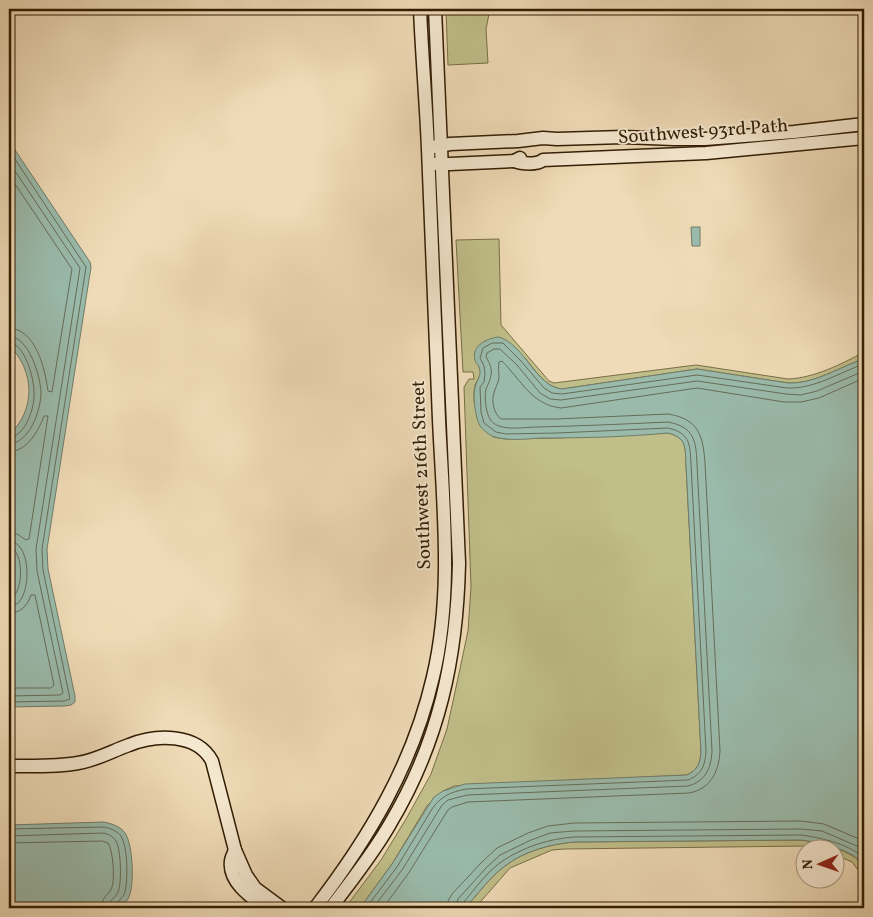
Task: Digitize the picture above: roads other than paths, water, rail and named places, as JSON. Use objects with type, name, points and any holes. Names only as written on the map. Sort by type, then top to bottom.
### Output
[{"type":"street","name":"Southwest 216th Street","points":[[331,908],[385,833],[415,776],[438,714],[448,675],[457,611],[459,563],[434,147],[420,9]]},
{"type":"street","name":"Southwest 216th Street","points":[[434,147],[435,9]]},
{"type":"street","name":"Southwest 93rd Path","points":[[434,147],[518,141],[528,144],[557,139],[623,137],[705,139],[864,124]]},
{"type":"street","name":"Southwest 93rd Path","points":[[435,164],[514,161],[520,158],[540,158],[543,160],[706,153],[864,138]]},
{"type":"street","name":"Southwest 216th Street","points":[[315,908],[370,830],[398,779],[421,722],[433,680],[441,635],[445,559],[435,164]]},
{"type":"street","points":[[9,766],[78,764],[144,740],[172,738],[190,741],[206,751],[212,762],[235,850],[250,882],[255,888],[282,908]]},
{"type":"street","points":[[235,850],[230,861],[238,883],[249,896],[266,908]]},
{"type":"water","points":[[9,141],[90,262],[91,267],[47,549],[48,569],[75,696],[75,702],[64,706],[9,707],[9,600],[15,573],[9,546],[9,435],[18,425],[24,414],[29,390],[28,378],[24,367],[18,355],[9,345]]},
{"type":"water","points":[[691,227],[700,227],[700,246],[692,246]]},
{"type":"water","points":[[499,337],[508,341],[544,381],[562,389],[697,369],[798,383],[817,378],[864,359],[864,868],[858,859],[846,852],[846,840],[574,842],[538,849],[512,861],[494,875],[465,908],[360,908],[392,864],[434,797],[443,791],[465,784],[687,775],[694,771],[700,760],[684,444],[679,438],[668,433],[518,439],[506,439],[491,435],[478,422],[474,399],[480,372],[475,360],[475,351],[481,344]]},
{"type":"water","points":[[104,822],[121,829],[125,833],[130,846],[132,885],[126,902],[116,908],[9,908],[9,825]]}]
